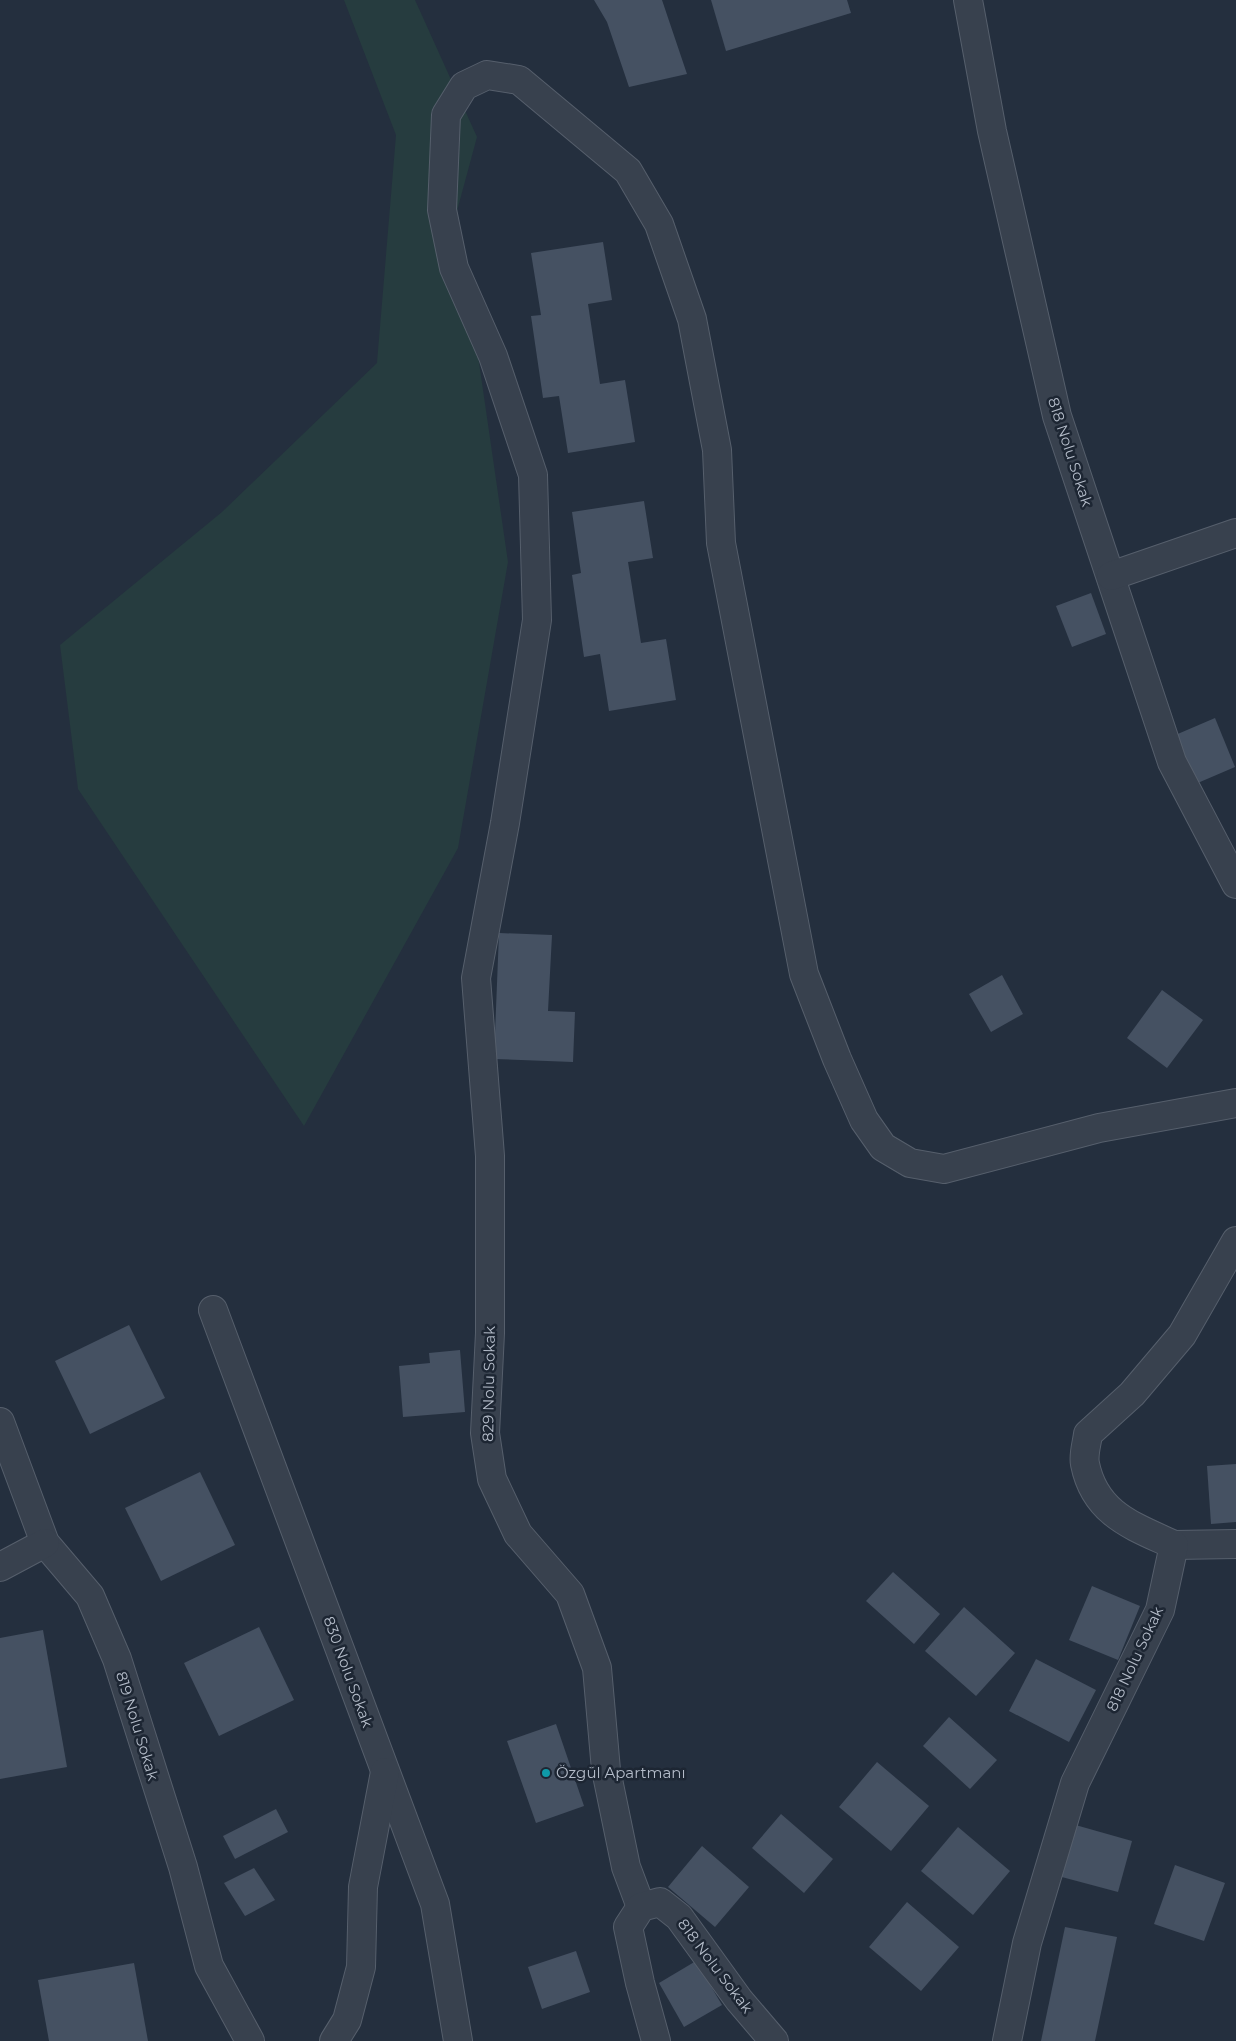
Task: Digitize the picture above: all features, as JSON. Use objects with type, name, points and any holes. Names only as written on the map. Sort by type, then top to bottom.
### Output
[{"type":"street","name":"818 Nolu Sokak","points":[[968,0],[992,130],[1056,416],[1172,762],[1236,884]]},
{"type":"street","name":"829 Nolu Sokak","points":[[641,1907],[626,1867],[606,1770],[597,1668],[570,1594],[518,1534],[492,1479],[485,1433],[490,1333],[490,1156],[476,978],[505,823],[538,620],[533,475],[493,356],[454,268],[442,210],[446,114],[464,86],[486,75],[519,80],[628,171],[660,224],[692,319],[717,450],[721,543],[804,974],[837,1060],[864,1120],[883,1147],[910,1163],[944,1169],[1099,1128],[1236,1103]]},
{"type":"street","points":[[1111,576],[1236,532]]},
{"type":"street","points":[[1236,1240],[1182,1335],[1132,1394],[1088,1434],[1084,1463],[1097,1498],[1124,1522],[1174,1545],[1236,1544]]},
{"type":"street","name":"830 Nolu Sokak","points":[[213,1310],[435,1904],[458,2041]]},
{"type":"street","name":"819 Nolu Sokak","points":[[0,1422],[45,1543],[90,1596],[117,1659],[183,1867],[209,1966],[250,2041]]},
{"type":"street","points":[[0,1567],[45,1543]]},
{"type":"street","name":"818 Nolu Sokak","points":[[1007,2041],[1027,1943],[1075,1783],[1160,1610],[1174,1545]]},
{"type":"street","points":[[334,2041],[347,2020],[361,1967],[363,1888],[385,1772]]},
{"type":"street","name":"818 Nolu Sokak","points":[[641,1907],[660,1902],[679,1917],[739,2000],[774,2041]]},
{"type":"street","points":[[641,1907],[628,1928],[640,1983],[656,2041]]},
{"type":"green space","points":[[344,0],[415,0],[477,137],[457,211],[508,562],[458,848],[304,1126],[78,789],[60,645],[222,512],[377,363],[396,135]]},
{"type":"building","points":[[594,0],[662,0],[687,74],[629,87],[607,22]]},
{"type":"building","points":[[711,0],[847,0],[851,13],[726,51]]},
{"type":"building","points":[[603,242],[612,300],[588,304],[600,384],[625,380],[635,442],[568,453],[559,396],[543,398],[531,316],[541,315],[531,253]]},
{"type":"building","points":[[644,501],[653,558],[628,562],[641,643],[666,639],[676,700],[609,711],[600,654],[584,657],[572,575],[581,573],[572,512]]},
{"type":"building","points":[[1091,593],[1106,634],[1072,647],[1056,606]]},
{"type":"building","points":[[1215,718],[1235,767],[1193,785],[1173,736]]},
{"type":"building","points":[[499,933],[552,935],[548,1011],[575,1012],[573,1062],[494,1059]]},
{"type":"building","points":[[1002,975],[1023,1014],[991,1032],[969,994]]},
{"type":"building","points":[[1162,990],[1203,1020],[1167,1068],[1127,1038]]},
{"type":"building","points":[[129,1325],[165,1398],[90,1434],[55,1361]]},
{"type":"building","points":[[460,1350],[465,1412],[403,1417],[399,1366],[430,1363],[429,1353]]},
{"type":"building","points":[[1236,1464],[1236,1522],[1211,1524],[1207,1466]]},
{"type":"building","points":[[200,1472],[235,1545],[161,1581],[125,1508]]},
{"type":"building","points":[[893,1572],[940,1614],[914,1644],[866,1601]]},
{"type":"building","points":[[1092,1586],[1140,1606],[1118,1660],[1069,1640]]},
{"type":"building","points":[[964,1607],[1015,1653],[976,1696],[925,1651]]},
{"type":"building","points":[[259,1627],[294,1700],[219,1736],[184,1663]]},
{"type":"building","points":[[43,1630],[67,1767],[0,1779],[0,1638]]},
{"type":"building","points":[[1036,1659],[1096,1690],[1069,1742],[1009,1711]]},
{"type":"building","points":[[949,1717],[997,1760],[970,1789],[923,1746]]},
{"type":"building","name":"Özgül Apartmanı","points":[[556,1724],[584,1806],[536,1823],[507,1741]]},
{"type":"building","points":[[877,1762],[929,1806],[891,1851],[839,1807]]},
{"type":"building","points":[[276,1809],[288,1832],[235,1859],[223,1836]]},
{"type":"building","points":[[781,1814],[833,1859],[804,1893],[752,1848]]},
{"type":"building","points":[[1072,1824],[1132,1841],[1118,1892],[1058,1876]]},
{"type":"building","points":[[958,1827],[1010,1871],[973,1915],[921,1871]]},
{"type":"building","points":[[702,1846],[749,1887],[715,1927],[668,1887]]},
{"type":"building","points":[[1175,1865],[1225,1883],[1204,1941],[1154,1924]]},
{"type":"building","points":[[254,1868],[275,1900],[245,1916],[224,1883]]},
{"type":"building","points":[[907,1902],[959,1947],[921,1991],[869,1947]]},
{"type":"building","points":[[1065,1927],[1117,1937],[1095,2041],[1041,2041]]},
{"type":"building","points":[[576,1951],[590,1992],[542,2009],[528,1967]]},
{"type":"building","points":[[696,1961],[722,2005],[684,2027],[659,1983]]},
{"type":"building","points":[[134,1963],[148,2041],[49,2041],[38,1980]]},
{"type":"place","name":"Özgül Apartmanı","points":[[546,1773]]}]
